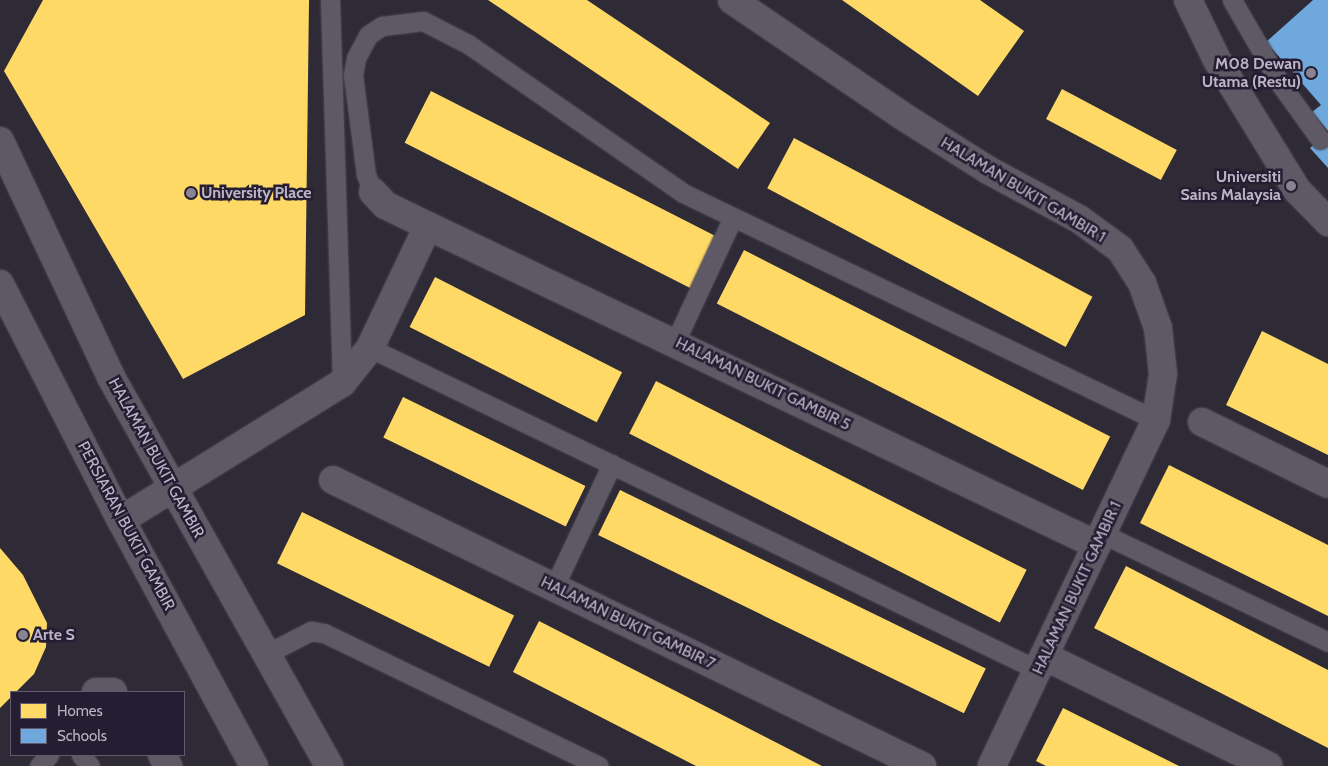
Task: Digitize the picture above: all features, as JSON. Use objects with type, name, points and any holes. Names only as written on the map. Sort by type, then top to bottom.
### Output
[{"type":"street","name":"HALAMAN BUKIT GAMBIR 1","points":[[732,0],[901,115],[988,170],[1079,220],[1120,249],[1142,283],[1158,328],[1163,374],[1156,420],[992,766]]},
{"type":"street","points":[[1188,0],[1217,60],[1297,190],[1328,222]]},
{"type":"street","name":"HALAMAN BUKIT GAMBIR","points":[[0,140],[111,377],[329,766]]},
{"type":"street","name":"HALAMAN BUKIT GAMBIR 5","points":[[373,192],[385,205],[428,226],[1100,539]]},
{"type":"street","points":[[121,520],[342,384],[370,348],[428,226]]},
{"type":"street","name":"PERSIARAN BUKIT GAMBIR","points":[[0,284],[121,520],[254,766]]},
{"type":"street","points":[[1202,422],[1328,484]]},
{"type":"street","name":"HALAMAN BUKIT GAMBIR 7","points":[[333,480],[922,766]]},
{"type":"street","points":[[1041,663],[1269,766]]},
{"type":"lane","points":[[330,0],[342,384]]},
{"type":"lane","points":[[1232,0],[1281,85],[1320,139]]},
{"type":"lane","points":[[373,192],[366,175],[353,75],[356,58],[368,36],[382,26],[423,21],[468,44],[683,193],[732,219],[1156,420]]},
{"type":"lane","points":[[675,342],[732,219]]},
{"type":"lane","points":[[370,348],[612,464],[1041,663]]},
{"type":"lane","points":[[554,587],[612,464]]},
{"type":"lane","points":[[1100,539],[1328,642]]},
{"type":"lane","points":[[266,654],[310,631],[324,633],[599,766]]},
{"type":"lane","points":[[39,766],[48,756]]},
{"type":"lane","points":[[82,756],[90,766]]},
{"type":"building: Homes","name":"University Place","points":[[43,0],[309,0],[305,315],[183,379],[4,71]]},
{"type":"building: Homes","points":[[488,0],[587,0],[770,123],[738,169]]},
{"type":"building: Homes","points":[[842,0],[980,0],[1024,31],[978,96]]},
{"type":"building: Homes","points":[[1062,89],[1177,150],[1161,180],[1046,119]]},
{"type":"building: Homes","points":[[431,91],[718,237],[692,289],[405,143]]},
{"type":"building: Homes","points":[[794,138],[1092,297],[1066,347],[767,188]]},
{"type":"building: Homes","points":[[744,250],[1110,437],[1083,490],[717,303]]},
{"type":"building: Homes","points":[[435,277],[622,372],[597,422],[410,327]]},
{"type":"building: Homes","points":[[1262,331],[1328,364],[1328,455],[1226,405]]},
{"type":"building: Homes","points":[[656,381],[1027,570],[1000,622],[629,434]]},
{"type":"building: Homes","points":[[403,397],[585,486],[566,526],[383,437]]},
{"type":"building: Homes","points":[[1169,465],[1328,545],[1328,616],[1140,523]]},
{"type":"building: Homes","points":[[620,490],[986,668],[964,713],[598,535]]},
{"type":"building: Homes","points":[[302,512],[514,615],[489,667],[277,563]]},
{"type":"building: Homes","name":"Arte S","points":[[0,548],[23,575],[47,623],[46,647],[34,674],[17,691],[10,691],[10,698],[0,708]]},
{"type":"building: Homes","points":[[1126,566],[1328,670],[1328,748],[1094,628]]},
{"type":"building: Homes","points":[[539,621],[822,766],[696,766],[513,672]]},
{"type":"building: Homes","points":[[1063,708],[1179,766],[1046,766],[1036,761]]},
{"type":"building: Schools","name":"M08 Dewan Utama (Restu)","points":[[1313,0],[1328,0],[1328,131],[1312,112],[1321,105],[1266,42]]},
{"type":"building: Schools","points":[[1328,133],[1328,168],[1310,148]]},
{"type":"place","name":"M08 Dewan Utama (Restu)","points":[[1311,73]]},
{"type":"place","name":"Universiti Sains Malaysia","points":[[1291,186]]},
{"type":"place","name":"University Place","points":[[191,193]]},
{"type":"place","name":"Arte S","points":[[23,635]]}]
